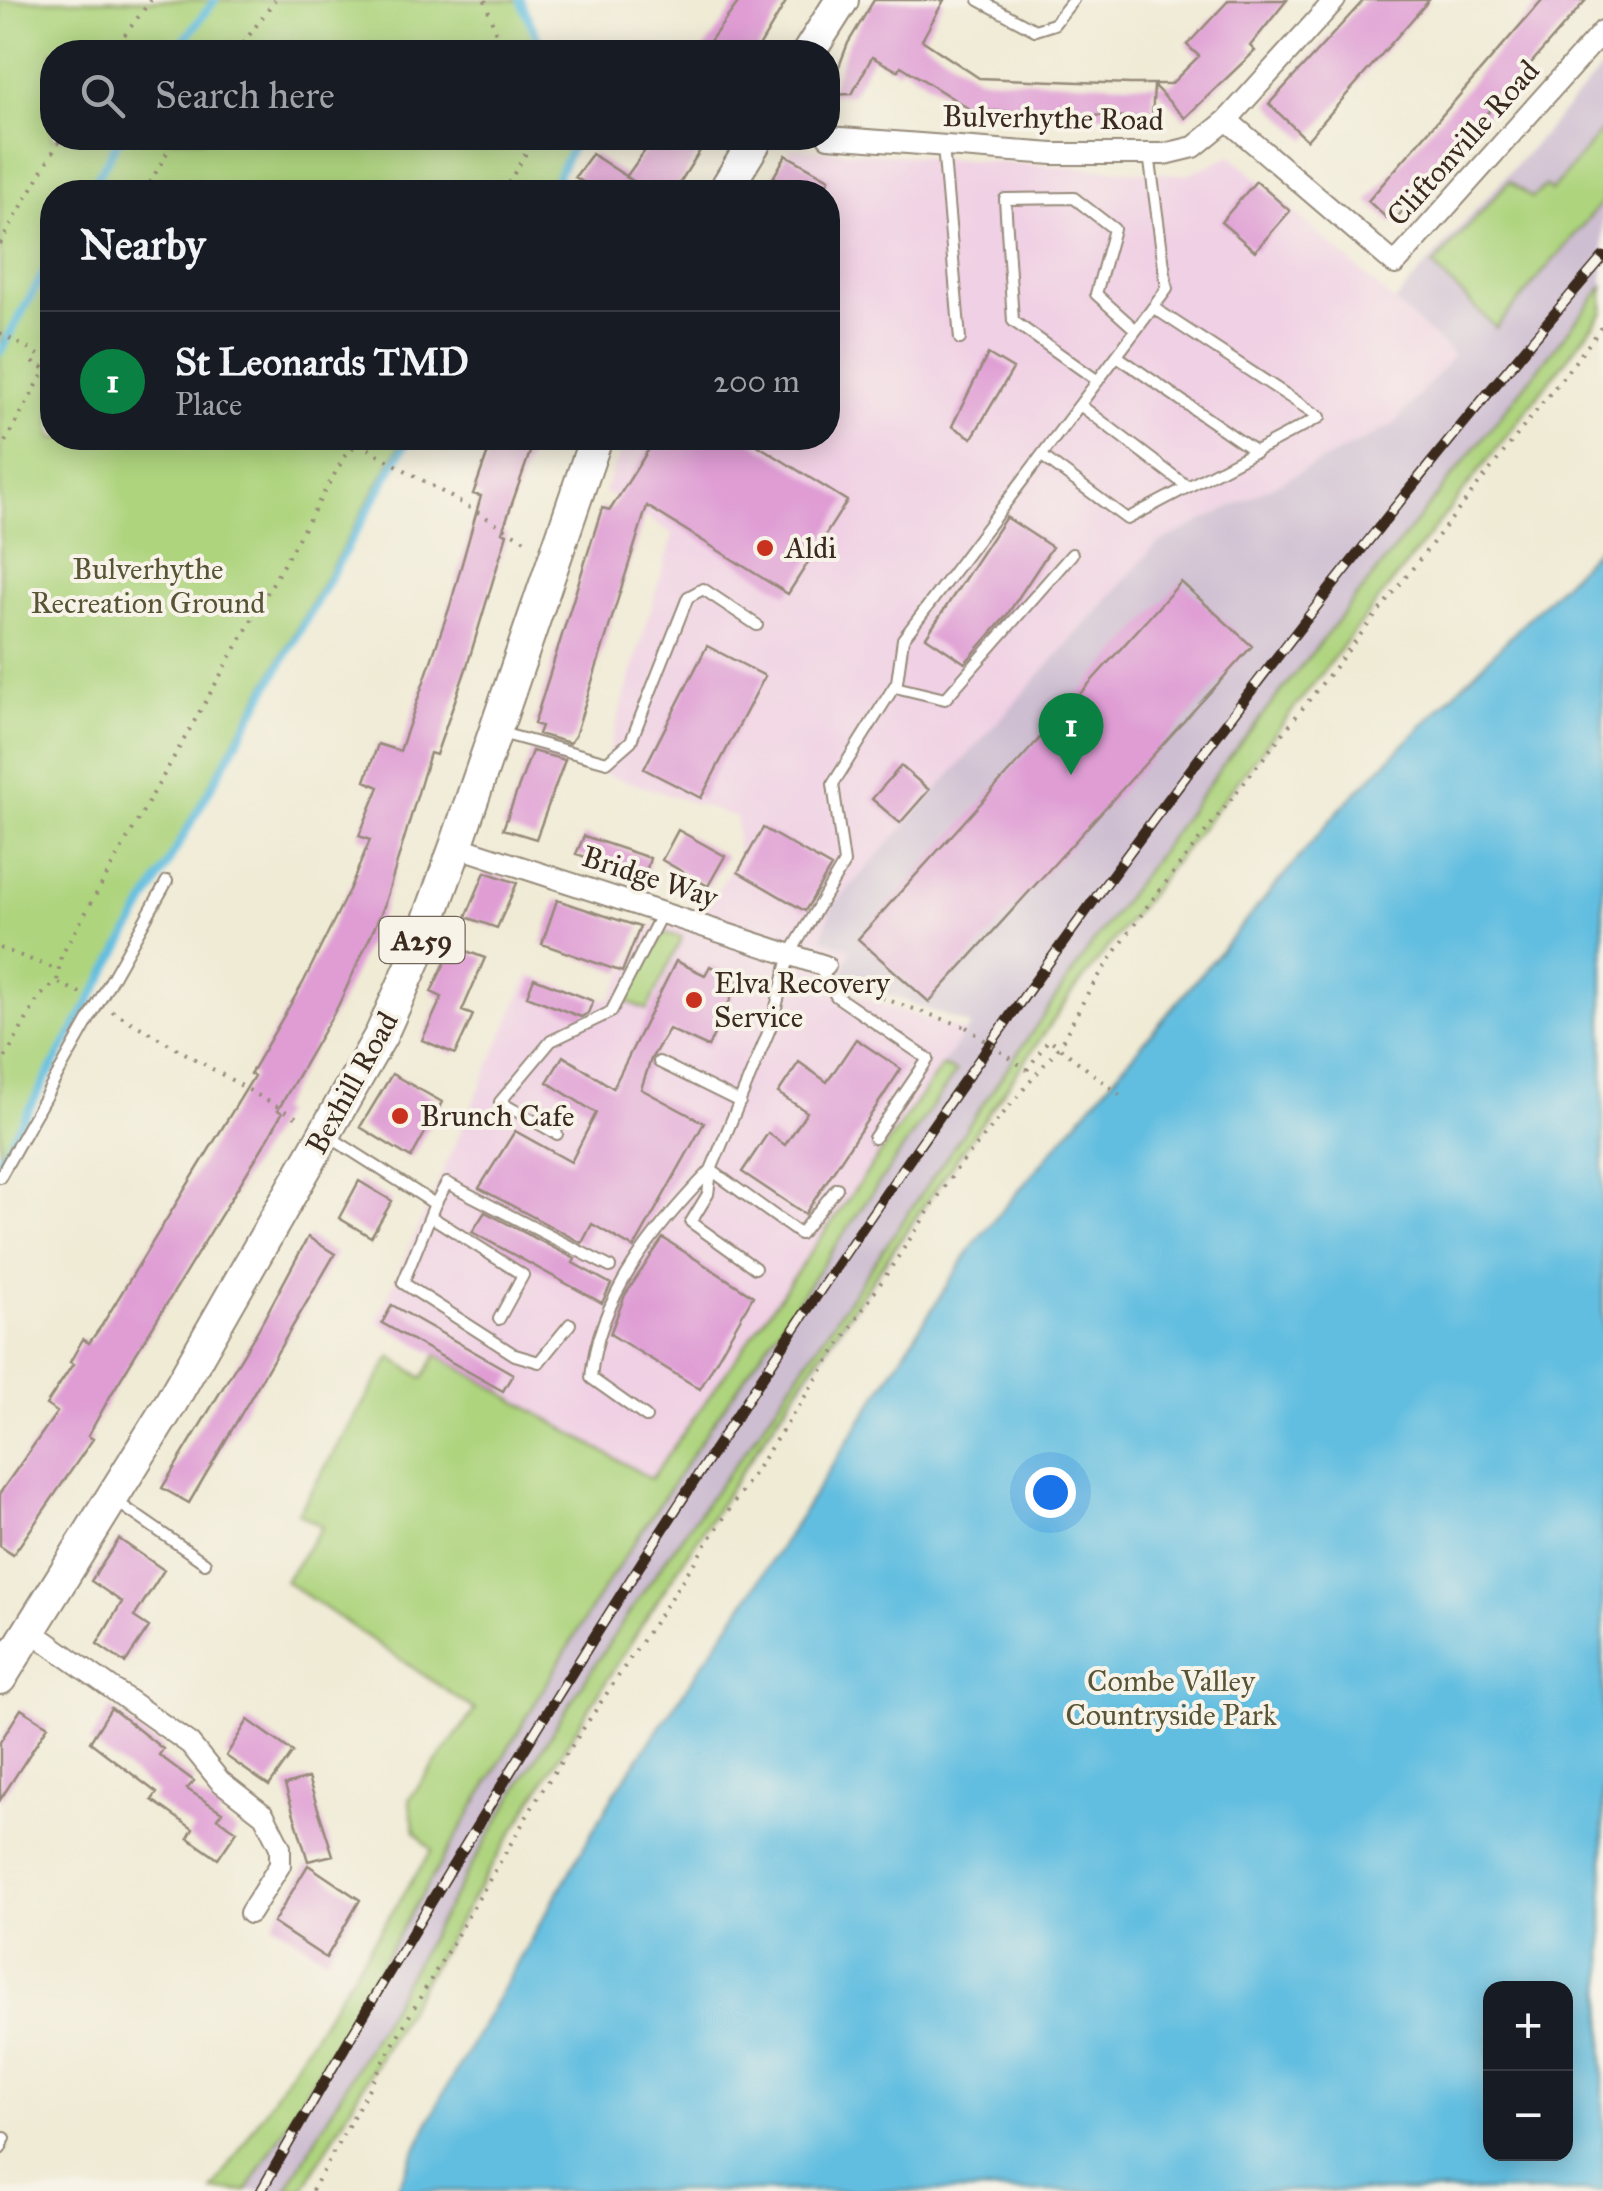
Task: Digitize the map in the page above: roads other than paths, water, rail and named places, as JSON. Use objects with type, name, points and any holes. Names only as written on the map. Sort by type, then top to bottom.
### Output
[{"type":"highway","points":[[817,40],[842,0]]},
{"type":"highway","points":[[731,180],[750,150]]},
{"type":"highway","name":"Bexhill Road","points":[[0,1678],[112,1499],[381,1035],[414,961],[456,846],[592,450]]},
{"type":"street","name":"Bulverhythe Road","points":[[840,139],[1053,154],[1149,154],[1194,146],[1226,120],[1335,0]]},
{"type":"street","name":"Cliftonville Road","points":[[1226,120],[1395,264],[1603,30]]},
{"type":"street","name":"Bridge Way","points":[[456,846],[821,964]]},
{"type":"street","points":[[31,1631],[190,1744],[220,1780],[264,1815],[280,1847],[280,1865],[250,1913]]},
{"type":"lane","points":[[979,0],[1035,30],[1054,24],[1073,0]]},
{"type":"lane","points":[[943,146],[960,338]]},
{"type":"lane","points":[[755,1268],[691,1222],[708,1194],[711,1170],[771,1026],[790,954],[844,863],[834,784],[894,686],[904,638],[1168,290],[1149,154]]},
{"type":"lane","points":[[1098,382],[1013,321],[1005,198],[1074,198],[1114,230],[1096,294],[1136,330]]},
{"type":"lane","points":[[1042,456],[1127,520],[1320,418],[1154,308]]},
{"type":"lane","points":[[1117,356],[1256,452]]},
{"type":"lane","points":[[1080,405],[1188,487]]},
{"type":"lane","points":[[894,686],[944,698],[1072,554]]},
{"type":"lane","points":[[496,731],[608,762],[631,742],[688,597],[702,589],[757,625]]},
{"type":"lane","points":[[0,1177],[167,880]]},
{"type":"lane","points":[[557,1134],[500,1102],[550,1041],[611,1012],[662,912]]},
{"type":"lane","points":[[821,964],[836,996],[928,1059],[874,1138]]},
{"type":"lane","points":[[660,1062],[740,1102]]},
{"type":"lane","points":[[325,1134],[435,1204]]},
{"type":"lane","points":[[711,1170],[800,1234],[837,1188]]},
{"type":"lane","points":[[646,1417],[591,1378],[594,1340],[654,1230],[711,1170]]},
{"type":"lane","points":[[570,1324],[539,1362],[516,1354],[403,1283],[435,1204],[448,1183],[610,1267]]},
{"type":"lane","points":[[430,1216],[523,1275],[499,1320]]},
{"type":"lane","points":[[112,1499],[205,1563]]},
{"type":"water","name":"Combe Valley Countryside Park","points":[[1603,543],[1603,2191],[396,2191],[440,2099],[614,1794],[753,1590],[973,1245],[1339,810]]},
{"type":"waterway","points":[[184,40],[215,0]]},
{"type":"waterway","points":[[520,0],[538,40]]},
{"type":"waterway","points":[[96,180],[113,150]]},
{"type":"waterway","points":[[555,180],[571,150]]},
{"type":"waterway","points":[[0,352],[40,280]]},
{"type":"waterway","points":[[0,1160],[402,450]]},
{"type":"railway","points":[[261,2191],[564,1686],[722,1437],[887,1192],[1056,952],[1232,715],[1414,483],[1603,257]]},
{"type":"place","name":"Aldi","points":[[765,548]]},
{"type":"place","name":"St Leonards TMD","points":[[1071,775]]},
{"type":"place","name":"Elva Recovery Service","points":[[694,1000]]},
{"type":"place","name":"Brunch Cafe","points":[[400,1116]]},
{"type":"park label","name":"Bulverhythe Recreation Ground","points":[[148,586]]}]
